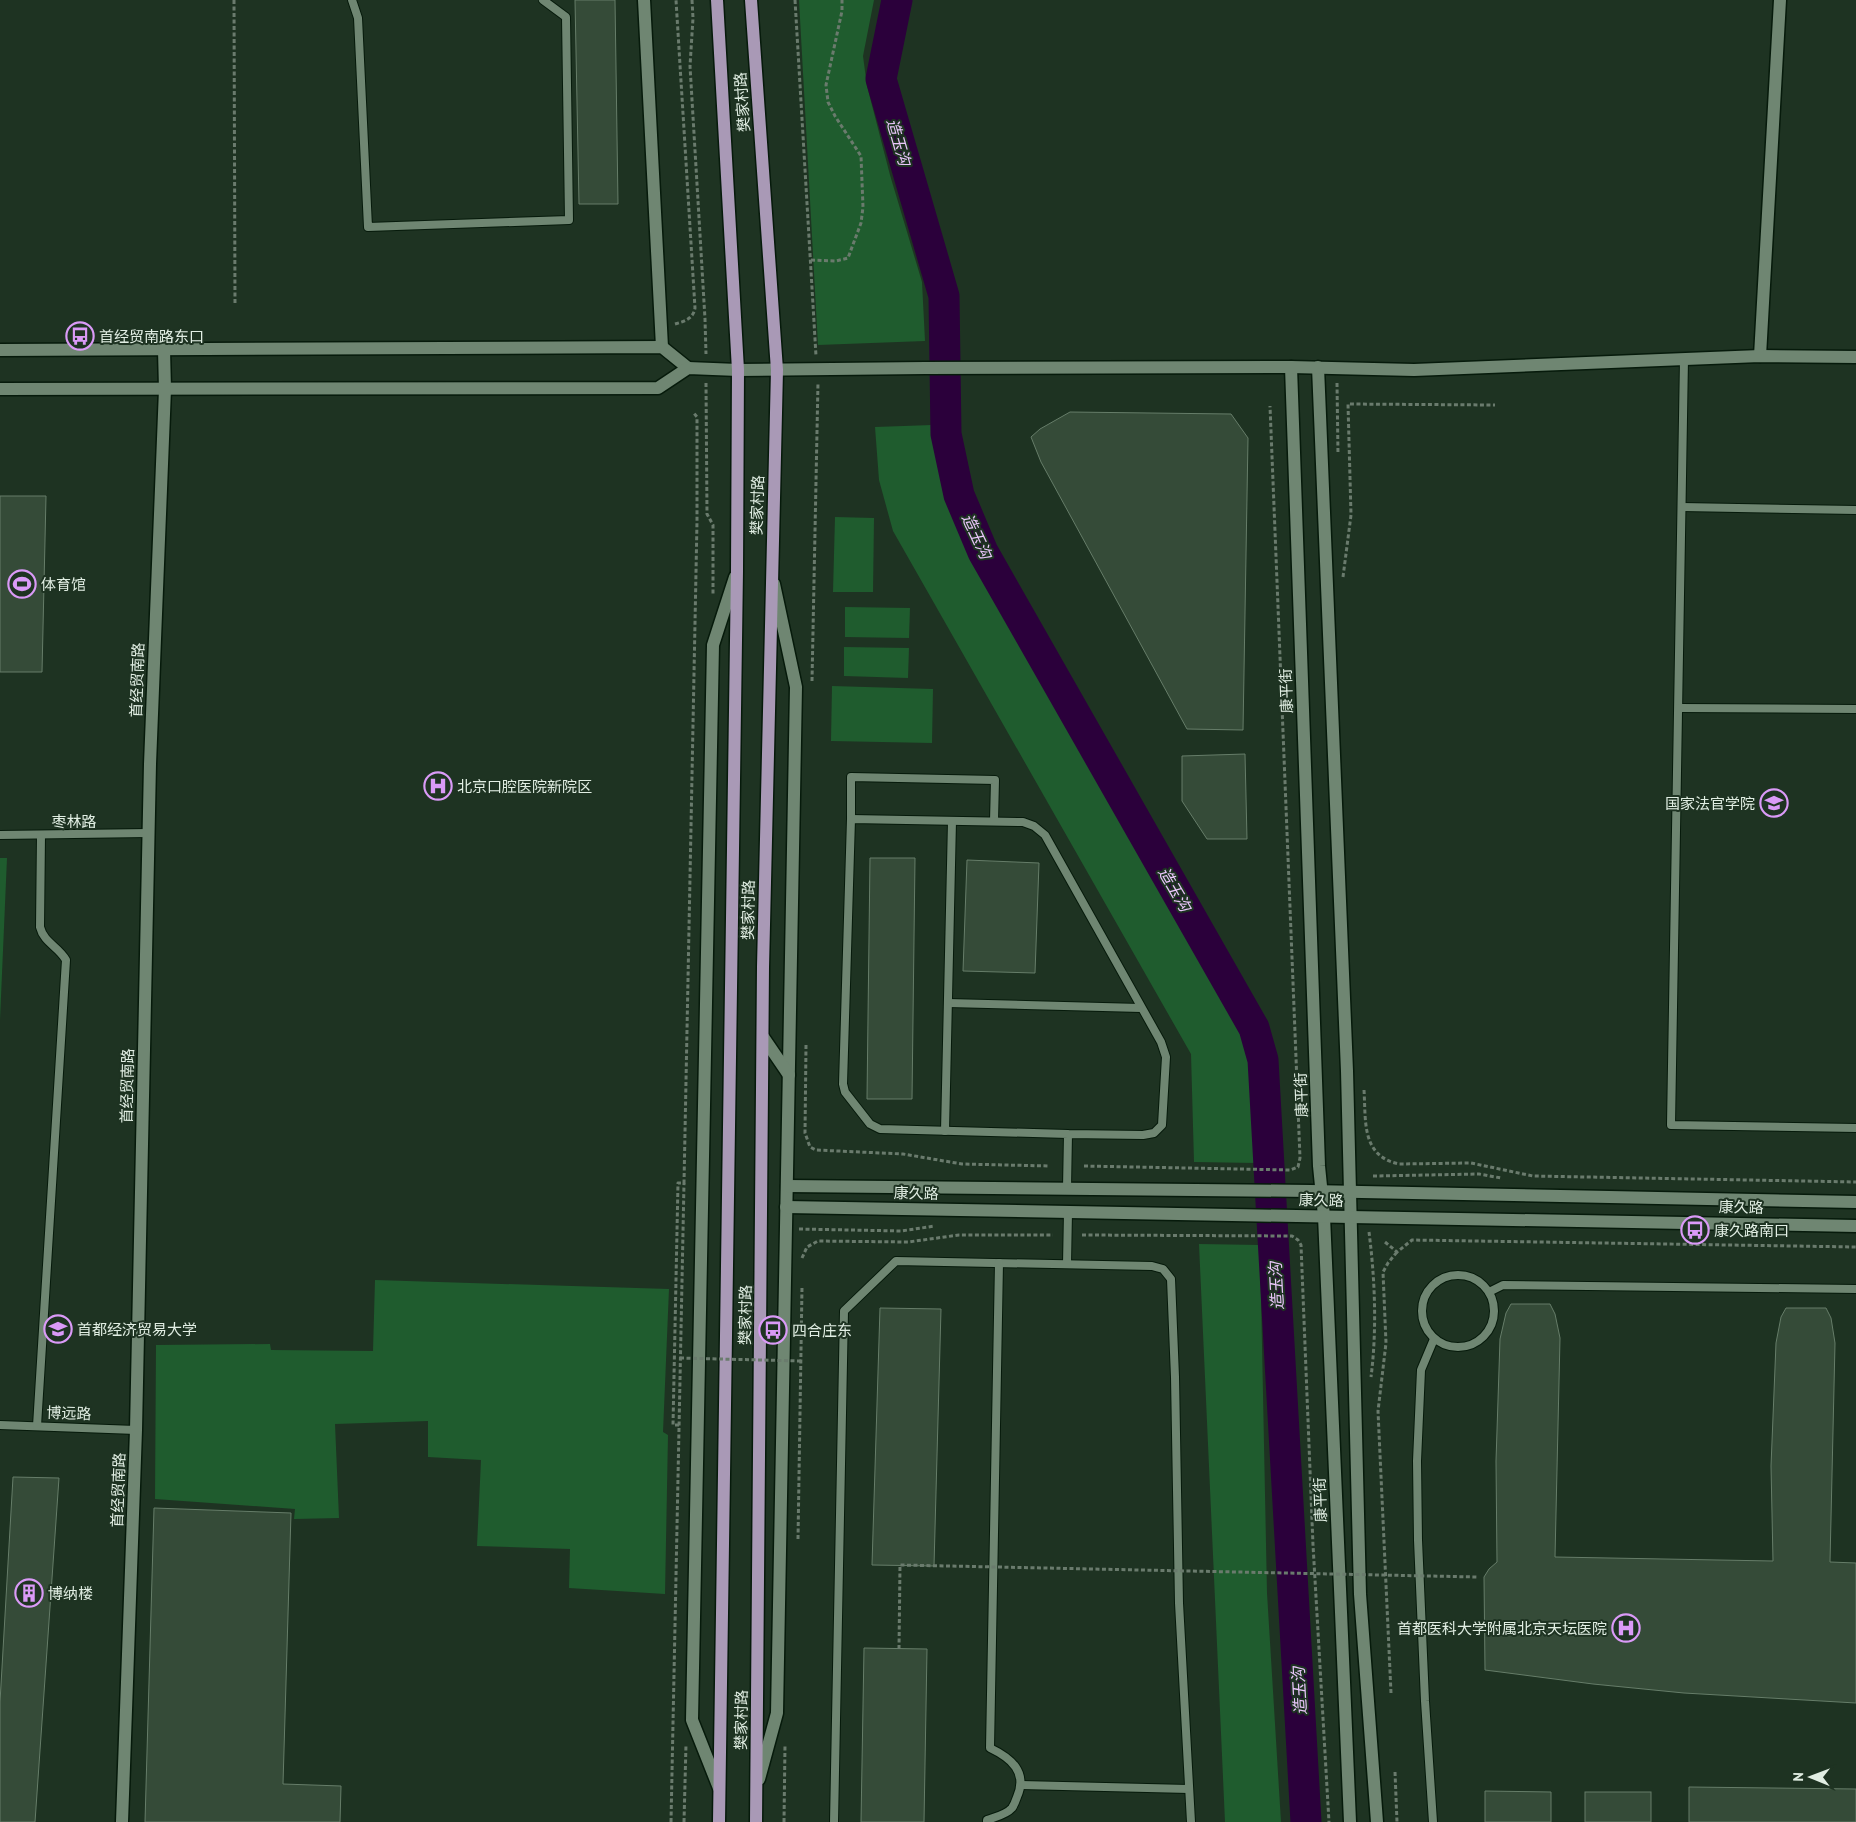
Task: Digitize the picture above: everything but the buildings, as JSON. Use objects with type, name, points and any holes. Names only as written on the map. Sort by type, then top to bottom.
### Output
[{"type":"main road","name":"樊家村路","points":[[717,0],[738,370],[737,571],[718,1822]]},
{"type":"main road","name":"樊家村路","points":[[751,0],[777,370],[771,570],[763,1037],[756,1822]]},
{"type":"street","points":[[644,0],[662,347]]},
{"type":"street","points":[[1760,356],[1780,0]]},
{"type":"street","points":[[0,350],[662,347],[688,368],[738,370],[1291,367],[1414,370],[1760,356],[1856,357]]},
{"type":"street","name":"首经贸南路","points":[[122,1822],[136,1430],[148,833],[165,389],[164,350]]},
{"type":"street","name":"康平街","points":[[1291,367],[1319,1166],[1324,1216],[1350,1822]]},
{"type":"street","points":[[0,389],[658,388],[688,368]]},
{"type":"street","points":[[1318,368],[1346,1041],[1360,1594],[1376,1822]]},
{"type":"street","points":[[757,1787],[777,1713],[796,688],[771,570]]},
{"type":"street","points":[[719,1788],[692,1720],[713,645],[737,571]]},
{"type":"street","points":[[763,1037],[789,1075]]},
{"type":"street","name":"康久路","points":[[787,1186],[1322,1191],[1856,1202]]},
{"type":"street","points":[[838,1187],[838,1208]]},
{"type":"street","name":"康久路","points":[[786,1207],[1856,1226]]},
{"type":"lane","points":[[352,0],[358,18],[368,227],[568,220],[566,17],[543,0]]},
{"type":"lane","points":[[1684,359],[1671,1125],[1856,1128]]},
{"type":"lane","points":[[1682,507],[1856,510]]},
{"type":"lane","points":[[1678,708],[1856,709]]},
{"type":"lane","points":[[851,819],[1023,822],[1034,826],[1044,835],[1161,1042],[1166,1057],[1162,1125],[1154,1133],[1143,1135],[1068,1134],[880,1129],[870,1124],[846,1092],[843,1084],[851,777],[995,780],[994,821]]},
{"type":"lane","points":[[945,1130],[952,821]]},
{"type":"lane","name":"枣林路","points":[[0,835],[148,833]]},
{"type":"lane","points":[[37,1426],[66,960],[62,953],[42,936],[40,926],[41,835]]},
{"type":"lane","points":[[948,1003],[1141,1008]]},
{"type":"lane","points":[[1067,1188],[1068,1134]]},
{"type":"lane","points":[[1066,1264],[1068,1212]]},
{"type":"lane","points":[[834,1822],[844,1311],[896,1261],[1152,1266],[1163,1269],[1171,1279],[1175,1377],[1178,1603],[1191,1822]]},
{"type":"lane","points":[[987,1822],[987,1820],[1002,1815],[1012,1808],[1022,1785],[1017,1768],[1010,1760],[990,1748],[999,1263]]},
{"type":"lane","points":[[1458,1274],[1470,1276],[1481,1283],[1489,1292],[1494,1303],[1495,1314],[1492,1326],[1486,1335],[1472,1345],[1455,1348],[1444,1345],[1434,1339],[1426,1330],[1422,1318],[1422,1305],[1426,1293],[1434,1283],[1445,1277],[1458,1274]]},
{"type":"lane","points":[[1489,1292],[1503,1285],[1856,1289]]},
{"type":"lane","points":[[1433,1822],[1418,1550],[1417,1461],[1421,1370],[1434,1339]]},
{"type":"lane","name":"博远路","points":[[0,1424],[136,1430]]},
{"type":"lane","points":[[1022,1785],[1189,1789]]},
{"type":"path","points":[[234,0],[235,305]]},
{"type":"path","points":[[661,327],[689,320],[694,314],[695,308],[676,0]]},
{"type":"path","points":[[692,0],[693,18],[690,66],[704,309],[707,514],[713,525],[713,605]]},
{"type":"path","points":[[795,0],[818,393],[812,683]]},
{"type":"path","points":[[810,260],[836,261],[848,258],[861,223],[863,207],[861,156],[828,102],[826,85],[842,11],[842,0]]},
{"type":"path","points":[[1343,582],[1351,515],[1348,404],[1495,405]]},
{"type":"path","points":[[1084,1166],[1247,1170],[1290,1170],[1298,1167],[1300,1158],[1270,406]]},
{"type":"path","points":[[671,1822],[697,521],[697,417],[693,412]]},
{"type":"path","points":[[806,1043],[805,1133],[810,1147],[816,1150],[903,1154],[962,1164],[1049,1166]]},
{"type":"path","points":[[1364,1081],[1367,1137],[1377,1153],[1388,1162],[1399,1164],[1471,1163],[1533,1176],[1856,1182]]},
{"type":"path","points":[[679,1425],[673,1425],[678,1183],[684,1183]]},
{"type":"path","points":[[1082,1235],[1292,1236],[1301,1245],[1313,1545],[1329,1822]]},
{"type":"path","points":[[1391,1693],[1378,1411],[1386,1343],[1383,1272],[1397,1252],[1412,1240],[1856,1247]]},
{"type":"path","points":[[1385,1242],[1397,1252]]},
{"type":"path","points":[[798,1539],[802,1314]]},
{"type":"path","points":[[680,1358],[801,1361]]},
{"type":"path","points":[[899,1649],[900,1565],[1477,1577]]},
{"type":"path","points":[[684,1822],[684,1748],[692,1720]]},
{"type":"path","points":[[783,1737],[785,1746],[784,1822]]},
{"type":"path","points":[[1395,1772],[1397,1822]]},
{"type":"green space","points":[[799,0],[874,0],[863,56],[867,86],[890,175],[922,282],[925,341],[818,345]]},
{"type":"green space","points":[[932,425],[944,483],[962,539],[1245,1033],[1251,1058],[1257,1163],[1194,1162],[1191,1054],[893,531],[879,480],[875,427]]},
{"type":"green space","points":[[835,517],[874,518],[873,592],[833,592]]},
{"type":"green space","points":[[845,607],[910,608],[909,638],[845,637]]},
{"type":"green space","points":[[844,647],[909,648],[908,678],[844,676]]},
{"type":"green space","points":[[832,686],[933,689],[932,743],[831,741]]},
{"type":"green space","points":[[0,858],[7,858],[0,1020]]},
{"type":"green space","points":[[1199,1244],[1260,1245],[1267,1593],[1281,1822],[1225,1822]]},
{"type":"green space","points":[[375,1280],[669,1289],[663,1432],[668,1435],[665,1594],[569,1588],[570,1549],[477,1546],[481,1460],[428,1457],[428,1421],[335,1424],[339,1518],[294,1519],[295,1509],[155,1499],[156,1345],[270,1344],[271,1350],[373,1351]]},
{"type":"waterway","name":"造玉沟","points":[[897,0],[881,79],[944,296],[946,434],[959,495],[983,552],[1254,1028],[1263,1060],[1306,1822]]},
{"type":"place","name":"首经贸南路东口","points":[[80,336]]},
{"type":"place","name":"体育馆","points":[[22,584]]},
{"type":"place","name":"北京口腔医院新院区","points":[[438,786]]},
{"type":"place","name":"国家法官学院","points":[[1774,803]]},
{"type":"place","name":"康久路南口","points":[[1695,1230]]},
{"type":"place","name":"首都经济贸易大学","points":[[58,1329]]},
{"type":"place","name":"四合庄东","points":[[773,1330]]},
{"type":"place","name":"博纳楼","points":[[29,1593]]},
{"type":"place","name":"首都医科大学附属北京天坛医院","points":[[1626,1628]]}]
